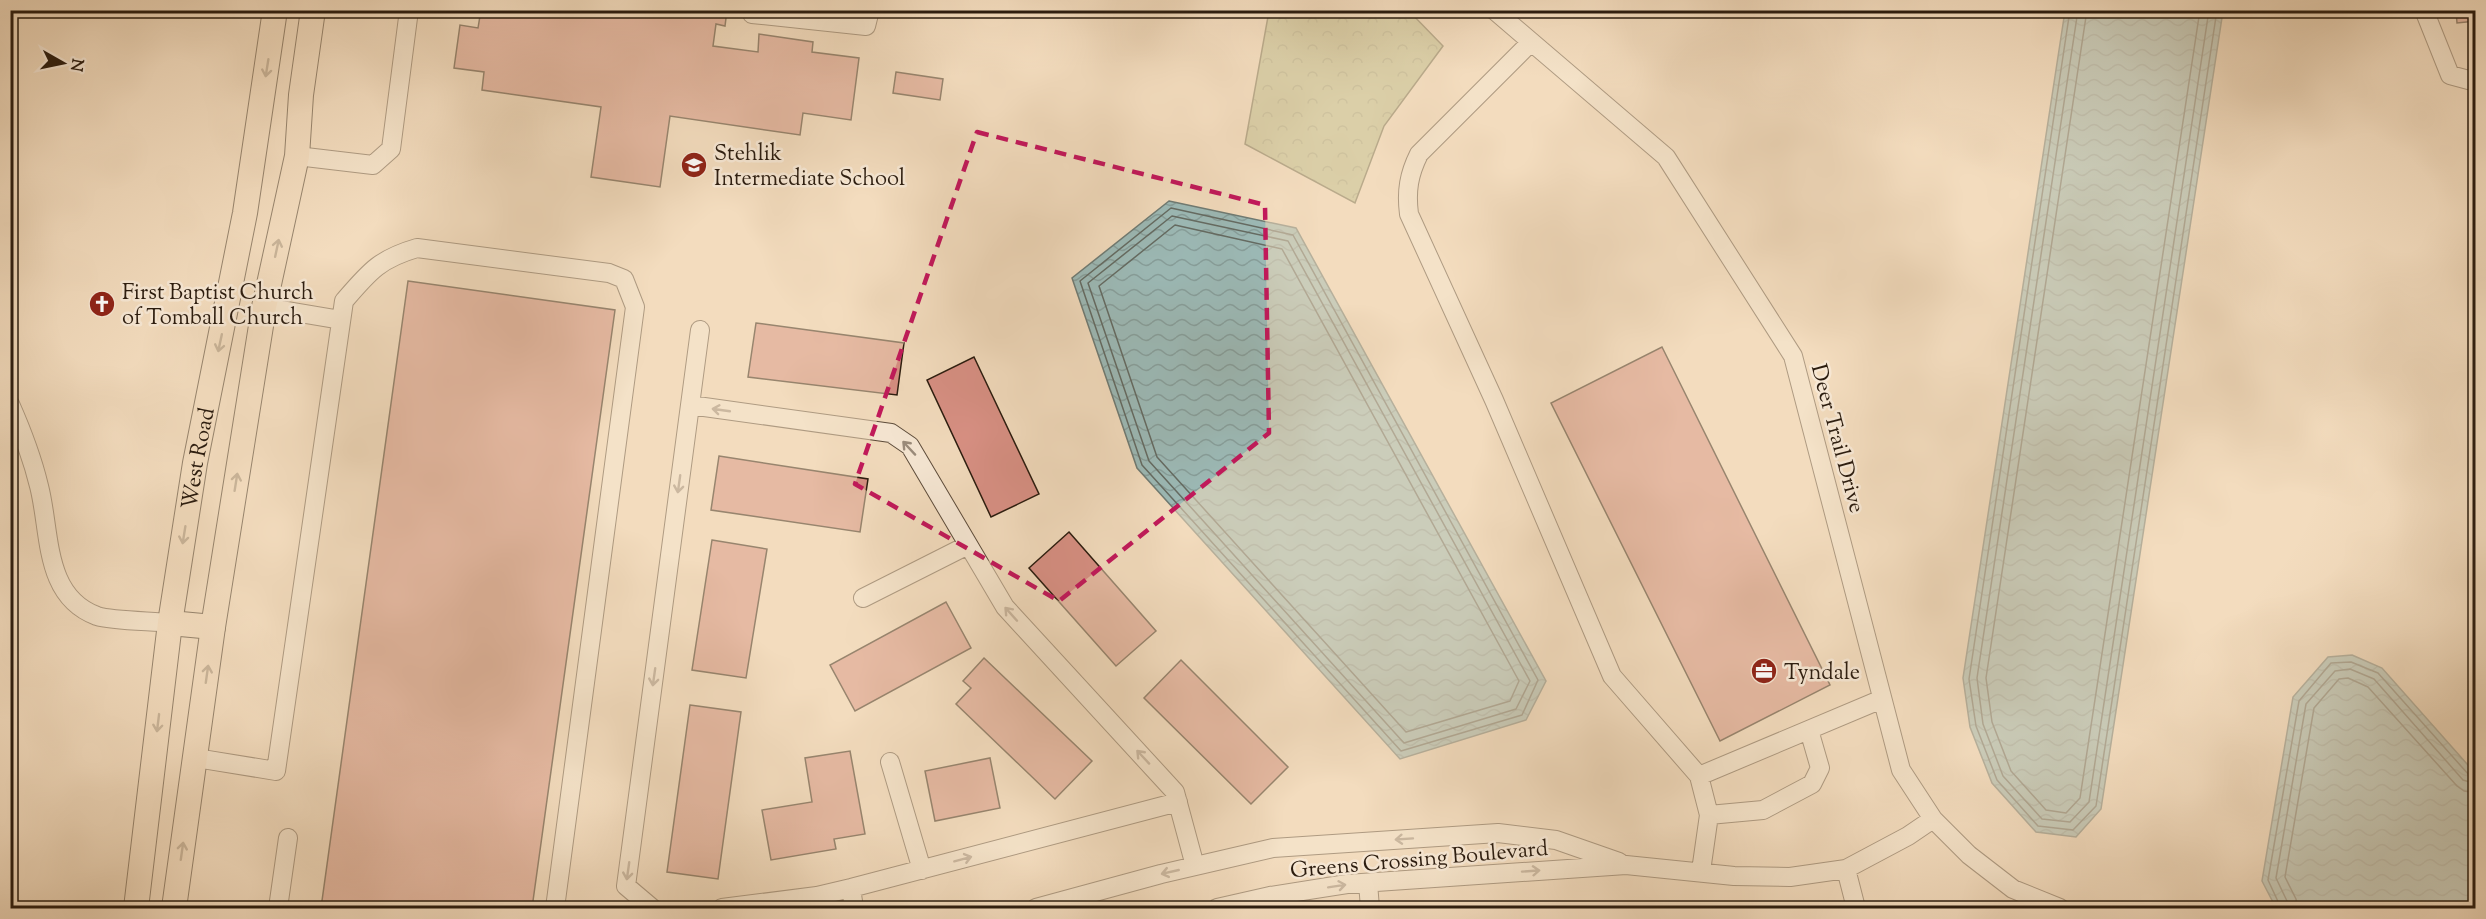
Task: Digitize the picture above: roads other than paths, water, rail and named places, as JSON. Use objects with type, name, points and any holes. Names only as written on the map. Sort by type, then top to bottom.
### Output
[{"type":"main road","name":"West Road","points":[[136,909],[170,623],[195,463],[246,213],[276,10]]},
{"type":"main road","name":"West Road","points":[[174,909],[213,627],[264,307],[297,156],[301,95],[313,10]]},
{"type":"main road","points":[[229,298],[264,307]]},
{"type":"main road","points":[[170,623],[213,627]]},
{"type":"street","points":[[297,156],[373,165],[391,148],[409,10]]},
{"type":"street","points":[[752,14],[866,26],[870,10]]},
{"type":"street","name":"Deer Trail Drive","points":[[1494,10],[1666,157],[1793,356],[1901,770],[1934,819],[1969,855],[2013,889],[2060,909]]},
{"type":"street","points":[[2424,10],[2450,75],[2475,82]]},
{"type":"street","points":[[1531,42],[1419,154],[1410,172],[1407,195],[1409,214],[1515,450],[1612,676],[1699,776],[1709,815],[1701,871]]},
{"type":"street","points":[[196,758],[276,771],[344,301],[368,273],[393,255],[417,248],[609,273],[624,279],[635,306],[555,909]]},
{"type":"street","points":[[264,307],[341,320]]},
{"type":"street","points":[[652,909],[626,886],[700,330]]},
{"type":"street","points":[[10,404],[27,442],[40,488],[51,560],[68,598],[98,616],[170,623]]},
{"type":"street","points":[[690,405],[891,434],[910,446],[1005,607],[1175,792],[1195,866]]},
{"type":"street","points":[[863,598],[968,545]]},
{"type":"street","points":[[1699,776],[1882,699]]},
{"type":"street","points":[[1709,815],[1763,810],[1812,784],[1820,768],[1809,730]]},
{"type":"street","points":[[890,762],[914,872]]},
{"type":"street","points":[[722,909],[776,901],[818,902],[850,888],[1178,802]]},
{"type":"street","name":"Greens Crossing Boulevard","points":[[1218,909],[1270,896],[1368,883],[1626,865],[1734,876],[1790,877],[1846,868],[1908,836],[1934,819]]},
{"type":"street","name":"Greens Crossing Boulevard","points":[[1036,909],[1195,866],[1273,848],[1498,833],[1556,840],[1626,865]]},
{"type":"street","points":[[278,909],[288,838]]},
{"type":"street","points":[[1846,868],[1856,909]]},
{"type":"street","points":[[1368,883],[1370,909]]},
{"type":"street","points":[[850,888],[854,909]]},
{"type":"water","points":[[2065,11],[2223,11],[2101,809],[2076,837],[2036,832],[1992,783],[1970,727],[1963,678]]},
{"type":"water","points":[[1169,201],[1296,228],[1546,681],[1526,720],[1400,759],[1137,468],[1072,278]]},
{"type":"water","points":[[2352,655],[2382,668],[2475,773],[2475,908],[2276,908],[2262,881],[2293,697],[2328,657]]},
{"type":"place","name":"Stehlik Intermediate School","points":[[694,165]]},
{"type":"place","name":"First Baptist Church of Tomball Church","points":[[102,304]]},
{"type":"place","name":"Tyndale","points":[[1764,671]]}]
